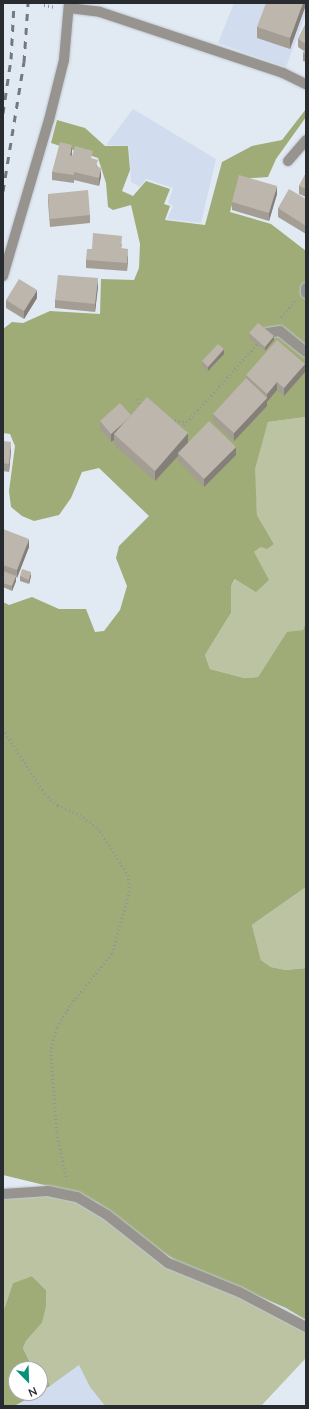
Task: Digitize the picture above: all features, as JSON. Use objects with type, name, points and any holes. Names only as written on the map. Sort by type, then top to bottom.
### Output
[{"type":"street","points":[[3,276],[49,120],[64,60],[69,5],[100,12],[284,73],[306,84]]},
{"type":"street","points":[[288,161],[306,140]]},
{"type":"street","points":[[306,288],[306,293]]},
{"type":"street","points":[[267,333],[280,331],[306,352]]},
{"type":"street","points":[[3,1194],[48,1191],[76,1197],[107,1215],[168,1263],[246,1294],[306,1327]]},
{"type":"path","points":[[180,429],[244,359]]},
{"type":"path","points":[[138,399],[140,406]]},
{"type":"path","points":[[128,416],[140,406],[146,406]]},
{"type":"path","points":[[165,418],[186,422]]},
{"type":"path","points":[[3,729],[45,794],[58,805],[80,815],[98,828],[124,868],[130,891],[112,954],[70,1006],[57,1028],[51,1051],[57,1133],[67,1172],[66,1195]]},
{"type":"shaded area","points":[[234,3],[306,3],[306,14],[286,67],[218,43]]},
{"type":"shaded area","points":[[133,109],[216,159],[201,223],[167,219],[173,206],[168,203],[173,188],[146,179],[140,187],[131,182],[129,146],[106,145]]},
{"type":"shaded area","points":[[79,1364],[90,1387],[105,1406],[14,1406],[24,1401],[48,1401],[48,1388]]},
{"type":"green space","points":[[306,109],[306,117],[276,159],[268,177],[239,179],[230,212],[271,224],[306,251],[306,417],[268,422],[255,469],[257,515],[274,544],[267,549],[261,547],[254,552],[269,580],[256,592],[235,579],[231,586],[231,613],[205,655],[210,669],[244,678],[258,677],[287,632],[303,630],[306,621],[306,887],[252,925],[261,960],[271,967],[286,970],[306,968],[306,1320],[286,1308],[178,1262],[133,1233],[98,1203],[77,1193],[3,1175],[3,602],[9,605],[32,597],[59,609],[86,609],[95,632],[104,631],[120,610],[127,586],[116,558],[119,546],[149,516],[99,468],[82,472],[71,498],[59,515],[34,521],[22,516],[11,507],[9,491],[15,446],[10,434],[3,433],[3,329],[12,322],[23,323],[50,311],[100,314],[101,279],[134,280],[139,268],[140,244],[131,205],[113,210],[108,207],[106,183],[98,158],[51,143],[57,120],[85,128],[105,146],[128,146],[130,170],[122,191],[133,196],[146,181],[170,189],[164,204],[170,206],[165,220],[205,225],[222,162],[252,146],[282,140]]},
{"type":"green space","points":[[306,417],[306,621],[303,630],[287,633],[258,677],[244,678],[210,669],[205,655],[231,613],[231,586],[254,552],[261,547],[274,544],[257,515],[254,469],[268,422]]},
{"type":"green space","points":[[306,887],[306,968],[286,970],[271,967],[261,960],[252,925]]},
{"type":"green space","points":[[48,1196],[73,1200],[104,1218],[166,1264],[275,1312],[306,1331],[306,1358],[261,1406],[105,1406],[90,1387],[79,1365],[50,1386],[48,1381],[48,1361],[29,1361],[23,1348],[26,1341],[42,1323],[46,1290],[32,1276],[13,1283],[3,1312],[3,1197]]},
{"type":"green space","points":[[32,1276],[46,1290],[46,1306],[42,1323],[26,1341],[23,1348],[29,1361],[8,1361],[8,1401],[24,1401],[14,1406],[3,1406],[3,1312],[13,1283]]},
{"type":"building","points":[[266,3],[303,3],[290,38],[257,27]]},
{"type":"building","points":[[306,23],[306,44],[298,39]]},
{"type":"building","points":[[60,142],[72,145],[70,155],[72,156],[75,146],[93,151],[91,158],[98,160],[96,166],[101,168],[99,178],[74,172],[74,175],[52,172]]},
{"type":"building","points":[[306,173],[306,189],[299,186]]},
{"type":"building","points":[[239,175],[277,186],[269,213],[232,202]]},
{"type":"building","points":[[289,189],[306,199],[306,226],[278,208]]},
{"type":"building","points":[[88,190],[90,215],[50,219],[48,194]]},
{"type":"building","points":[[93,233],[122,236],[121,248],[128,249],[127,263],[86,260],[87,249],[92,249]]},
{"type":"building","points":[[58,275],[98,278],[95,304],[55,300]]},
{"type":"building","points":[[19,279],[37,290],[24,311],[6,300]]},
{"type":"building","points":[[258,323],[274,336],[265,347],[249,333]]},
{"type":"building","points":[[277,340],[305,364],[284,388],[277,382],[267,394],[246,375]]},
{"type":"building","points":[[218,344],[224,349],[208,367],[202,361]]},
{"type":"building","points":[[246,378],[267,398],[234,433],[213,414]]},
{"type":"building","points":[[147,397],[188,433],[155,471],[114,434]]},
{"type":"building","points":[[120,403],[131,415],[111,434],[100,421]]},
{"type":"building","points":[[209,421],[236,447],[204,479],[178,453]]},
{"type":"building","points":[[3,441],[11,442],[9,464],[3,463]]},
{"type":"building","points":[[3,529],[29,539],[17,570],[3,565]]},
{"type":"building","points":[[22,569],[31,572],[29,580],[20,576]]},
{"type":"building","points":[[3,571],[16,576],[12,586],[3,583]]},
{"type":"railway","points":[[3,113],[11,59],[14,3]]},
{"type":"railway","points":[[3,191],[24,62],[28,3]]}]
